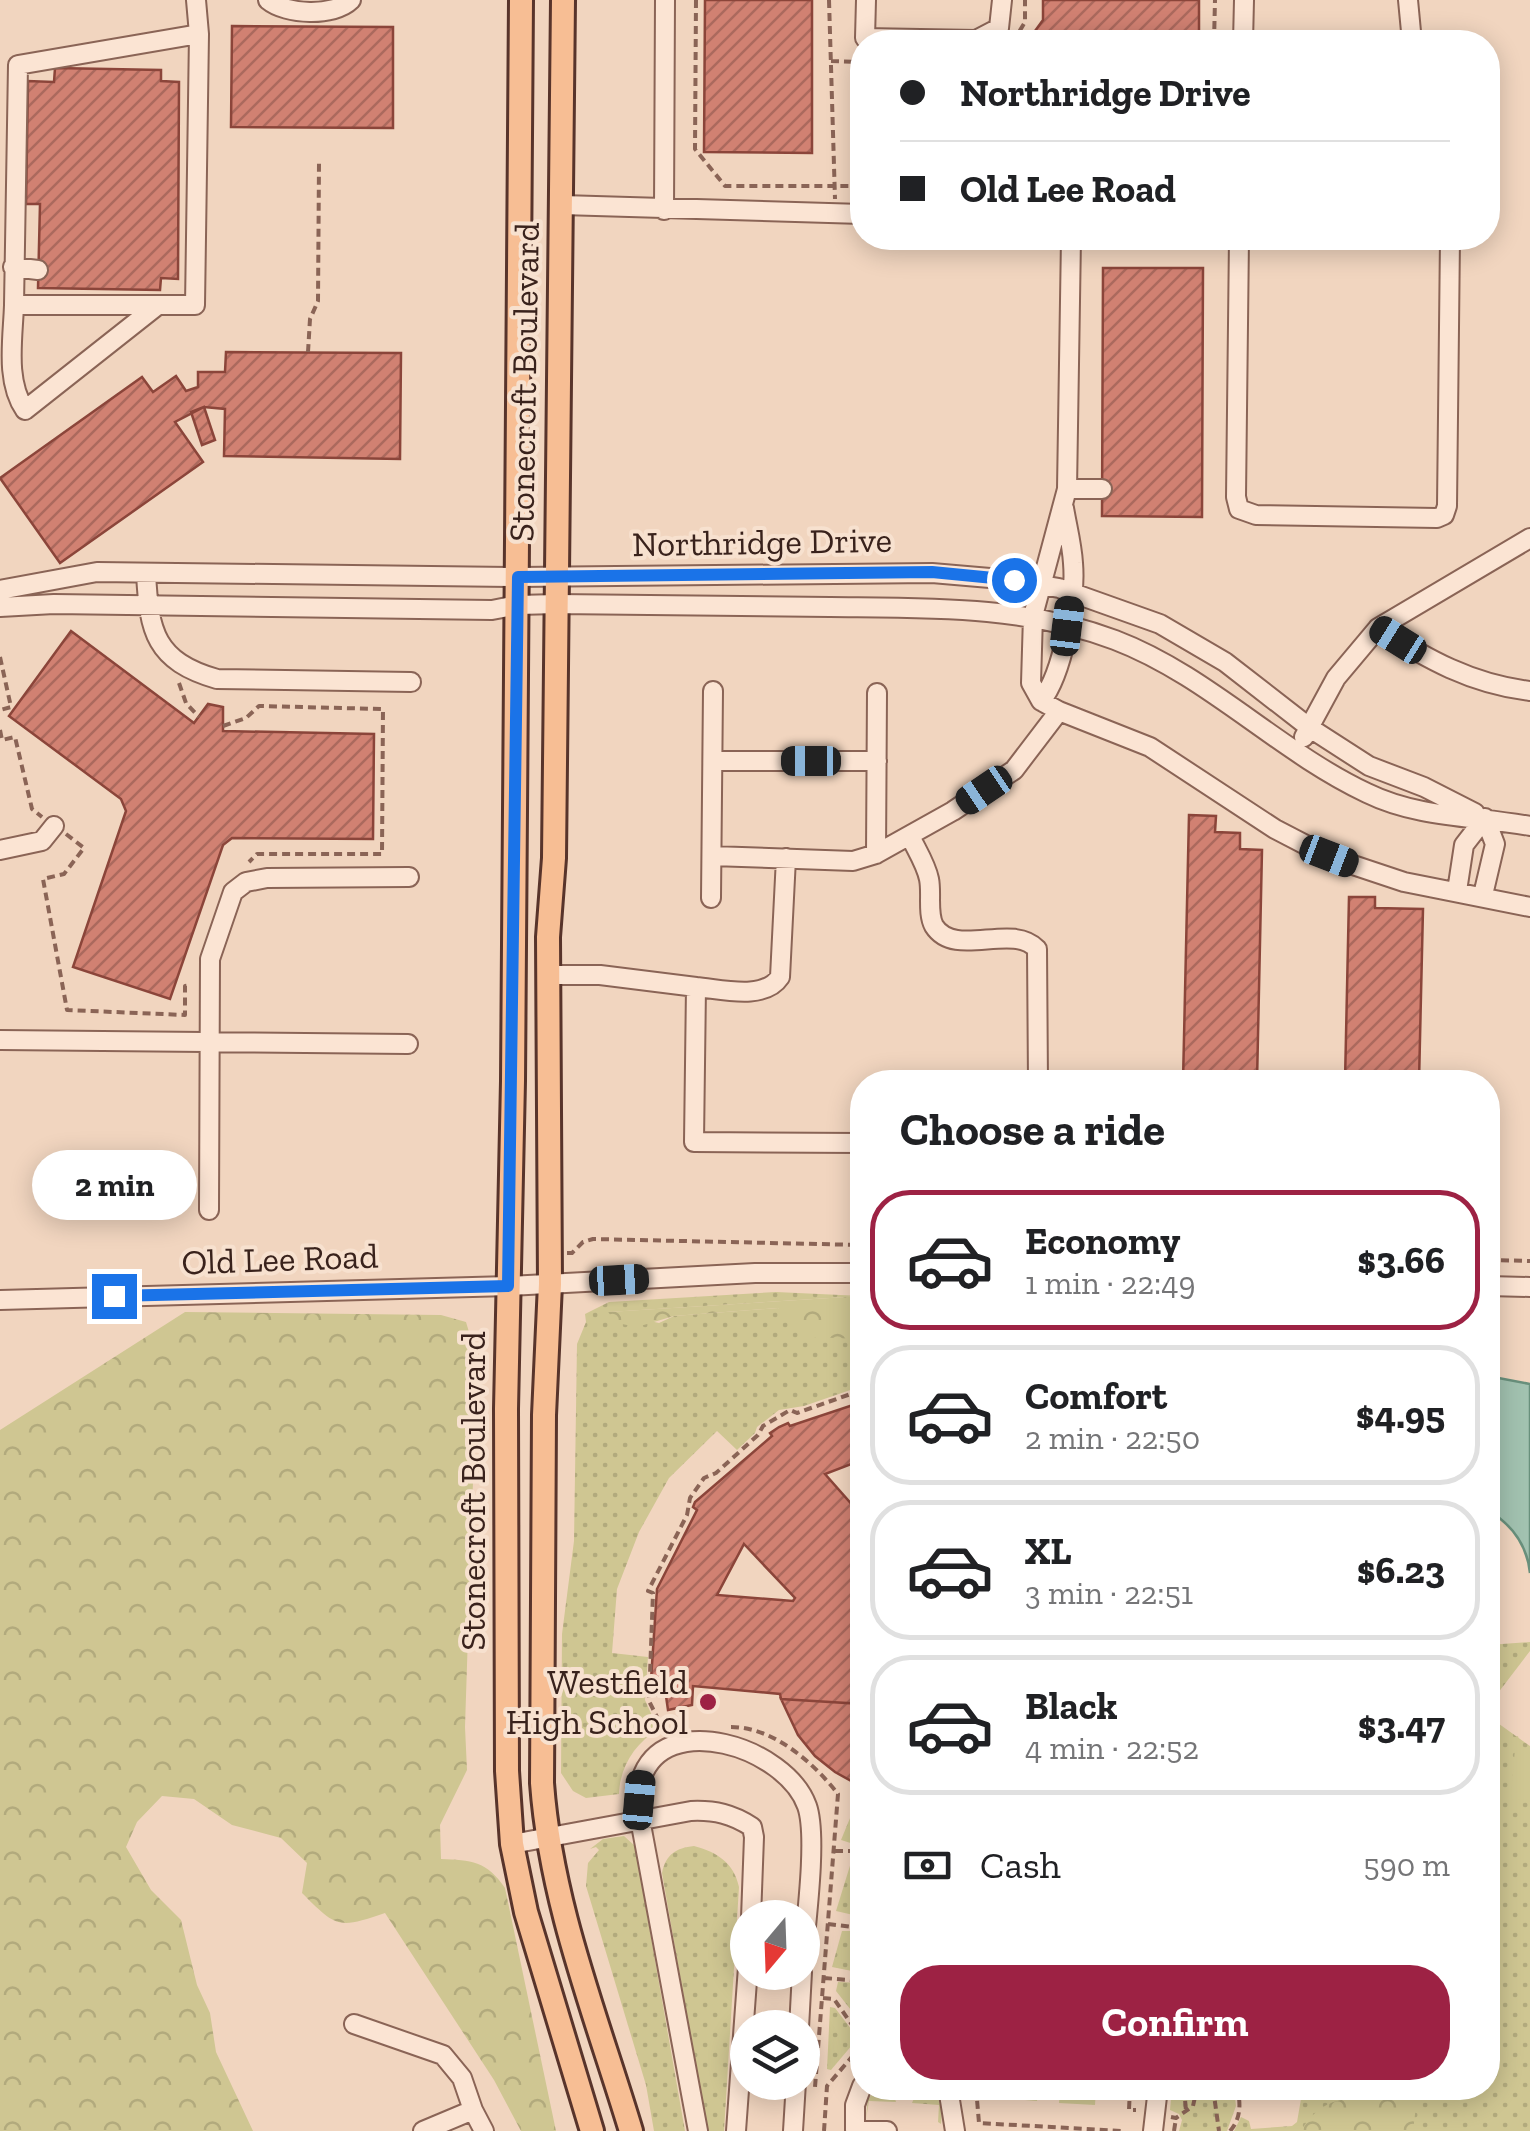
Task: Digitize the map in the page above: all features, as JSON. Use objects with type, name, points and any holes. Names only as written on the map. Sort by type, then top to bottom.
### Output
[{"type":"main road","name":"Stonecroft Boulevard","points":[[518,0],[518,605],[506,1409],[507,1771],[512,1844],[526,1912],[592,2131]]},
{"type":"main road","name":"Stonecroft Boulevard","points":[[565,0],[554,858],[548,937],[550,1284],[544,1416],[542,1783],[546,1837],[572,1950],[631,2131]]},
{"type":"street","points":[[14,305],[195,305],[199,34],[196,0]]},
{"type":"street","points":[[268,0],[284,9],[334,10],[351,0]]},
{"type":"street","points":[[664,210],[665,0]]},
{"type":"street","points":[[865,30],[866,0]]},
{"type":"street","points":[[996,30],[1000,28],[1002,0]]},
{"type":"street","points":[[1243,30],[1244,0]]},
{"type":"street","points":[[1408,0],[1411,30]]},
{"type":"street","points":[[158,305],[24,410],[13,378],[14,266],[6,229],[18,65],[199,34]]},
{"type":"street","points":[[562,205],[850,214]]},
{"type":"street","points":[[1041,701],[1053,686],[1067,626],[1074,566],[1064,494],[1070,250]]},
{"type":"street","points":[[1239,250],[1236,497],[1240,510],[1256,515],[1437,518],[1447,506],[1450,250]]},
{"type":"street","points":[[14,266],[38,270]]},
{"type":"street","points":[[1064,494],[1102,489]]},
{"type":"street","points":[[1064,494],[1033,616],[1032,683],[1041,701],[1150,747],[1274,829],[1329,856],[1373,874],[1530,907]]},
{"type":"street","points":[[1294,751],[1336,678],[1378,628],[1530,538]]},
{"type":"street","name":"Northridge Drive","points":[[0,590],[97,572],[518,577],[932,572],[1040,585],[1160,624],[1225,662],[1310,728],[1369,766],[1424,787],[1485,818]]},
{"type":"street","points":[[146,573],[155,638],[186,666],[207,676],[411,682]]},
{"type":"street","name":"Northridge Drive","points":[[0,607],[54,604],[492,610],[557,604],[960,609],[1033,616],[1114,640],[1161,661],[1294,751],[1369,794],[1409,810],[1530,826]]},
{"type":"street","points":[[1378,628],[1433,663],[1470,678],[1530,691]]},
{"type":"street","points":[[710,898],[714,691]]},
{"type":"street","points":[[876,854],[878,693]]},
{"type":"street","points":[[712,856],[853,860],[876,854],[953,811],[1014,770],[1059,711]]},
{"type":"street","points":[[713,761],[877,761]]},
{"type":"street","points":[[1457,891],[1464,845],[1485,818]]},
{"type":"street","points":[[1482,895],[1495,844],[1485,818]]},
{"type":"street","points":[[0,850],[42,841],[54,826]]},
{"type":"street","points":[[910,836],[928,874],[931,919],[943,935],[956,940],[1024,940],[1037,949],[1038,1070]]},
{"type":"street","points":[[550,975],[600,975],[760,991],[774,985],[780,977],[786,858]]},
{"type":"street","points":[[210,1210],[210,959],[233,892],[238,886],[267,878],[409,877]]},
{"type":"street","points":[[696,987],[694,1142],[850,1143]]},
{"type":"street","points":[[0,1040],[408,1044]]},
{"type":"street","name":"Old Lee Road","points":[[0,1300],[508,1286],[755,1273],[850,1273]]},
{"type":"street","points":[[1500,1286],[1530,1287]]},
{"type":"street","points":[[698,2131],[640,1818],[641,1779],[650,1765],[674,1744],[689,1741],[732,1746],[777,1765],[796,1784],[811,1825],[806,1900]]},
{"type":"street","points":[[512,1844],[640,1818],[716,1811],[752,1827],[752,1900]]},
{"type":"street","points":[[736,2131],[746,1990]]},
{"type":"street","points":[[354,2024],[443,2055],[462,2078],[484,2131]]},
{"type":"street","points":[[793,2131],[795,2100]]},
{"type":"street","points":[[857,2100],[855,2130],[887,2131]]},
{"type":"street","points":[[950,2100],[955,2131]]},
{"type":"street","points":[[1146,2126],[1154,2100]]},
{"type":"street","points":[[422,2131],[474,2110]]},
{"type":"path","points":[[696,0],[695,149],[725,186],[850,186]]},
{"type":"path","points":[[829,0],[835,214]]},
{"type":"path","points":[[1020,30],[1025,22],[1026,0]]},
{"type":"path","points":[[1214,30],[1215,0]]},
{"type":"path","points":[[831,61],[850,62]]},
{"type":"path","points":[[308,352],[310,319],[318,301],[319,163]]},
{"type":"path","points":[[0,657],[10,708],[0,710]]},
{"type":"path","points":[[172,674],[186,702],[199,717]]},
{"type":"path","points":[[223,726],[239,722],[259,706],[383,710],[382,854],[257,854],[248,863]]},
{"type":"path","points":[[0,730],[2,740],[16,737],[32,809],[84,848],[64,874],[42,879],[67,1010],[185,1015],[185,986],[202,985]]},
{"type":"path","points":[[550,1254],[572,1253],[583,1242],[593,1239],[850,1244]]},
{"type":"path","points":[[1500,1261],[1530,1262]]},
{"type":"path","points":[[660,1735],[665,1733],[649,1701],[653,1592],[648,1592],[686,1515],[690,1498],[704,1478],[730,1461],[763,1426],[790,1410],[797,1412],[850,1394]]},
{"type":"path","points":[[725,1727],[740,1727],[777,1738],[838,1794],[820,2027]]},
{"type":"path","points":[[834,1851],[850,1851]]},
{"type":"path","points":[[828,1924],[850,1927]]},
{"type":"path","points":[[824,1978],[850,1980]]},
{"type":"path","points":[[822,1998],[834,1999],[850,2024]]},
{"type":"path","points":[[824,2131],[827,2086],[850,2057]]},
{"type":"path","points":[[820,2085],[827,2086]]},
{"type":"path","points":[[977,2100],[979,2123],[1122,2131],[1132,2127]]},
{"type":"path","points":[[1129,2100],[1128,2110],[1142,2110],[1146,2126]]},
{"type":"path","points":[[1185,2100],[1186,2112]]},
{"type":"path","points":[[1166,2116],[1176,2118],[1194,2106],[1195,2100]]},
{"type":"path","points":[[1214,2100],[1218,2131]]},
{"type":"path","points":[[1230,2131],[1236,2125],[1240,2100]]},
{"type":"path","points":[[1174,2131],[1176,2118]]},
{"type":"green space","points":[[776,1292],[850,1295],[609,1312],[659,1323],[674,1316],[778,1308],[850,1337],[850,1390],[779,1410],[737,1450],[717,1431],[669,1478],[639,1532],[617,1589],[612,1653],[648,1657],[645,1700],[658,1729],[630,1757],[619,1794],[586,1798],[573,1791],[561,1773],[562,1634],[574,1541],[577,1344],[586,1322],[585,1314],[609,1302]]},
{"type":"green space","points":[[850,1297],[850,1339],[808,1337],[778,1308],[674,1316],[637,1327],[617,1323],[608,1312]]},
{"type":"green space","points":[[185,1312],[441,1315],[466,1322],[477,1359],[465,1727],[467,1770],[440,1825],[441,1859],[478,1864],[492,1872],[505,1888],[556,2131],[521,2131],[494,2080],[385,1913],[357,1922],[331,1919],[302,1893],[307,1863],[281,1838],[232,1825],[194,1799],[162,1796],[137,1822],[126,1847],[151,1890],[181,1920],[197,1985],[210,2013],[216,2052],[253,2131],[0,2131],[0,1430]]},
{"type":"green space","points":[[1530,1642],[1530,1651],[1500,1690],[1500,1644]]},
{"type":"green space","points":[[1500,1725],[1530,1746],[1530,2131],[1234,2131],[1241,2117],[1249,2121],[1251,2129],[1292,2126],[1297,2122],[1301,2100],[1500,2100]]},
{"type":"green space","points":[[1518,1736],[1520,1746],[1530,1756],[1530,1800],[1511,1799],[1515,1748],[1510,1739]]},
{"type":"green space","points":[[850,1818],[850,1843],[841,1840]]},
{"type":"green space","points":[[624,1836],[635,1846],[685,2131],[654,2131],[646,2085],[586,1886],[588,1863],[599,1850],[590,1849],[603,1839]]},
{"type":"green space","points":[[694,1846],[723,1860],[739,1887],[738,1900],[730,1900],[733,1990],[724,2131],[707,2131],[662,1873],[666,1861],[682,1848]]},
{"type":"green space","points":[[850,1866],[850,1914],[836,1911]]},
{"type":"green space","points":[[842,1931],[850,1931],[850,1971],[832,1967]]},
{"type":"green space","points":[[838,1982],[850,1982],[850,2009],[836,1991]]},
{"type":"green space","points":[[830,2007],[850,2028],[850,2047],[831,2070],[827,2069]]},
{"type":"green space","points":[[938,2100],[942,2114],[941,2124],[939,2105],[912,2103]]},
{"type":"green space","points":[[1059,2100],[1095,2100],[1095,2105]]},
{"type":"green space","points":[[1171,2100],[1235,2100],[1236,2106],[1227,2131],[1179,2131],[1182,2120],[1170,2110]]},
{"type":"green space","points":[[1417,2100],[1413,2131],[1301,2131],[1310,2118],[1330,2103]]},
{"type":"shaded area","points":[[1500,1378],[1530,1384],[1530,1573],[1525,1553],[1500,1519]]},
{"type":"building","points":[[705,0],[812,0],[812,153],[704,152]]},
{"type":"building","points":[[1043,0],[1199,0],[1199,30],[1036,30],[1043,20]]},
{"type":"building","points":[[232,26],[393,27],[393,128],[231,127]]},
{"type":"building","points":[[55,68],[161,70],[161,81],[179,82],[178,279],[161,278],[160,290],[38,288],[40,204],[26,204],[28,81],[54,82]]},
{"type":"building","points":[[1103,268],[1203,268],[1202,517],[1102,516]]},
{"type":"building","points":[[226,352],[401,353],[400,459],[224,456],[225,409],[204,407],[175,422],[203,462],[60,563],[0,478],[142,377],[153,392],[176,376],[186,391],[198,387],[198,372],[225,372]]},
{"type":"building","points":[[204,407],[215,440],[202,445],[191,412]]},
{"type":"building","points":[[71,631],[194,723],[208,704],[223,707],[223,731],[374,734],[373,839],[232,838],[223,845],[170,999],[73,967],[126,811],[121,799],[9,716]]},
{"type":"building","points":[[1189,815],[1216,816],[1215,832],[1240,833],[1240,849],[1262,850],[1257,1070],[1183,1070]]},
{"type":"building","points":[[1349,897],[1375,897],[1375,908],[1423,909],[1419,1070],[1345,1070]]},
{"type":"building","points":[[850,1406],[850,1465],[825,1474],[850,1502],[850,1703],[781,1699],[780,1694],[693,1686],[692,1705],[668,1710],[666,1696],[650,1695],[657,1589],[697,1510],[693,1507],[695,1502],[772,1436],[770,1433],[788,1423],[790,1426]],"holes":[[[744,1544],[795,1598],[793,1601],[717,1595]]]},
{"type":"building","points":[[781,1699],[850,1703],[850,1780],[815,1756],[798,1735]]},
{"type":"place","name":"Westfield High School","points":[[708,1702]]},
{"type":"route","points":[[114,1296],[508,1286],[514,1081],[518,577],[932,572],[1014,580]]}]
